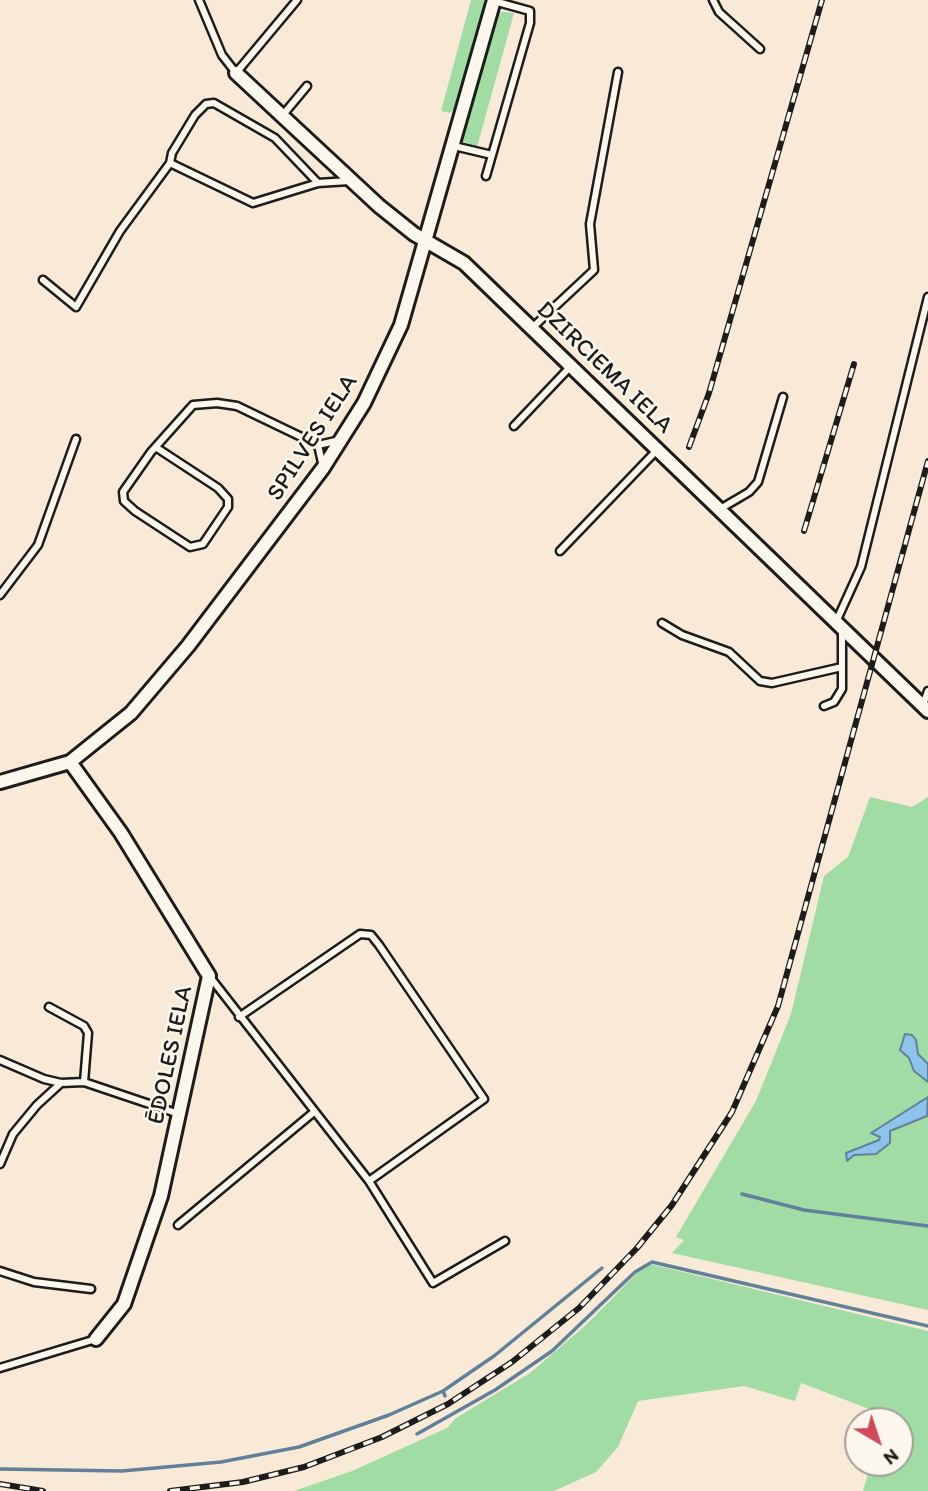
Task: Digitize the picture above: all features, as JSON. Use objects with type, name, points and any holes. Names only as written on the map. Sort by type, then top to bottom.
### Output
[{"type":"street","name":"SPILVES IELA","points":[[0,782],[71,762],[131,713],[188,646],[323,468],[364,403],[401,325],[427,242],[494,0]]},
{"type":"street","name":"DZIRCIEMA IELA","points":[[236,73],[351,180],[427,242],[464,263],[926,707]]},
{"type":"street","name":"ĒDOLES IELA","points":[[71,762],[121,833],[209,976],[161,1196],[124,1304],[96,1339]]},
{"type":"lane","points":[[199,0],[222,55],[236,73],[297,0]]},
{"type":"lane","points":[[486,176],[530,23],[530,11],[494,0]]},
{"type":"lane","points":[[713,0],[719,12],[760,49]]},
{"type":"lane","points":[[532,328],[594,270],[590,224],[618,72]]},
{"type":"lane","points":[[282,116],[307,86]]},
{"type":"lane","points":[[43,280],[76,307],[120,231],[170,163],[172,153],[195,115],[206,104],[214,103],[275,138],[318,183]]},
{"type":"lane","points":[[454,146],[492,155]]},
{"type":"lane","points":[[170,163],[253,203],[318,183],[351,180]]},
{"type":"lane","points":[[824,706],[839,697],[842,689],[839,624],[861,566],[928,296]]},
{"type":"lane","points":[[514,426],[572,366]]},
{"type":"lane","points":[[720,509],[749,492],[758,482],[783,397]]},
{"type":"lane","points":[[157,448],[218,488],[228,499],[228,507],[203,544],[190,547],[124,500],[124,492],[175,421],[193,405],[217,403],[237,406],[318,445],[341,439]]},
{"type":"lane","points":[[0,595],[38,545],[76,439]]},
{"type":"lane","points":[[318,445],[323,468]]},
{"type":"lane","points":[[560,551],[658,449]]},
{"type":"lane","points":[[662,622],[682,635],[729,652],[760,681],[772,683],[842,667]]},
{"type":"lane","points":[[926,707],[928,691]]},
{"type":"lane","points":[[239,1017],[360,934],[371,935],[379,945],[484,1099],[369,1181]]},
{"type":"lane","points":[[209,976],[369,1181],[433,1283],[505,1241]]},
{"type":"lane","points":[[49,1007],[84,1026],[88,1033],[84,1082]]},
{"type":"lane","points":[[0,1060],[61,1083],[84,1082],[181,1114]]},
{"type":"lane","points":[[0,1164],[13,1134],[37,1105],[61,1083]]},
{"type":"lane","points":[[178,1225],[314,1112]]},
{"type":"lane","points":[[0,1271],[34,1282],[91,1289]]},
{"type":"lane","points":[[0,1368],[96,1339]]},
{"type":"green space","points":[[471,0],[487,0],[457,107],[450,113],[441,111]]},
{"type":"green space","points":[[501,12],[514,13],[477,147],[461,141],[495,18]]},
{"type":"green space","points":[[870,797],[912,807],[928,797],[928,1310],[672,1253],[684,1240],[676,1237],[756,1101],[791,1014],[824,876],[848,857]]},
{"type":"green space","points":[[650,1264],[928,1331],[928,1491],[863,1491],[867,1477],[914,1477],[914,1407],[864,1407],[801,1383],[795,1401],[744,1386],[638,1401],[618,1447],[596,1472],[554,1491],[294,1491],[352,1471],[447,1428],[456,1418],[530,1373],[586,1325],[643,1267]]},
{"type":"water","points":[[905,1034],[912,1035],[916,1040],[918,1054],[928,1064],[928,1082],[914,1071],[909,1058],[900,1050]]},
{"type":"water","points":[[928,1097],[927,1116],[890,1131],[890,1143],[876,1154],[854,1155],[847,1161],[846,1153],[879,1140],[880,1137],[871,1133]]},
{"type":"waterway","points":[[742,1194],[804,1210],[928,1226]]},
{"type":"waterway","points":[[417,1434],[495,1390],[552,1351],[635,1272],[652,1262],[928,1326]]},
{"type":"waterway","points":[[445,1396],[443,1391],[494,1356],[602,1268]]},
{"type":"waterway","points":[[0,1469],[122,1471],[221,1462],[299,1447],[389,1415],[443,1391]]},
{"type":"railway","points":[[689,447],[709,393],[822,0]]},
{"type":"railway","points":[[804,531],[854,364]]},
{"type":"railway","points":[[170,1491],[243,1482],[304,1467],[382,1437],[448,1404],[512,1362],[579,1308],[637,1248],[672,1205],[732,1112],[778,1006],[928,461]]},
{"type":"railway","points":[[0,1484],[43,1491]]}]
